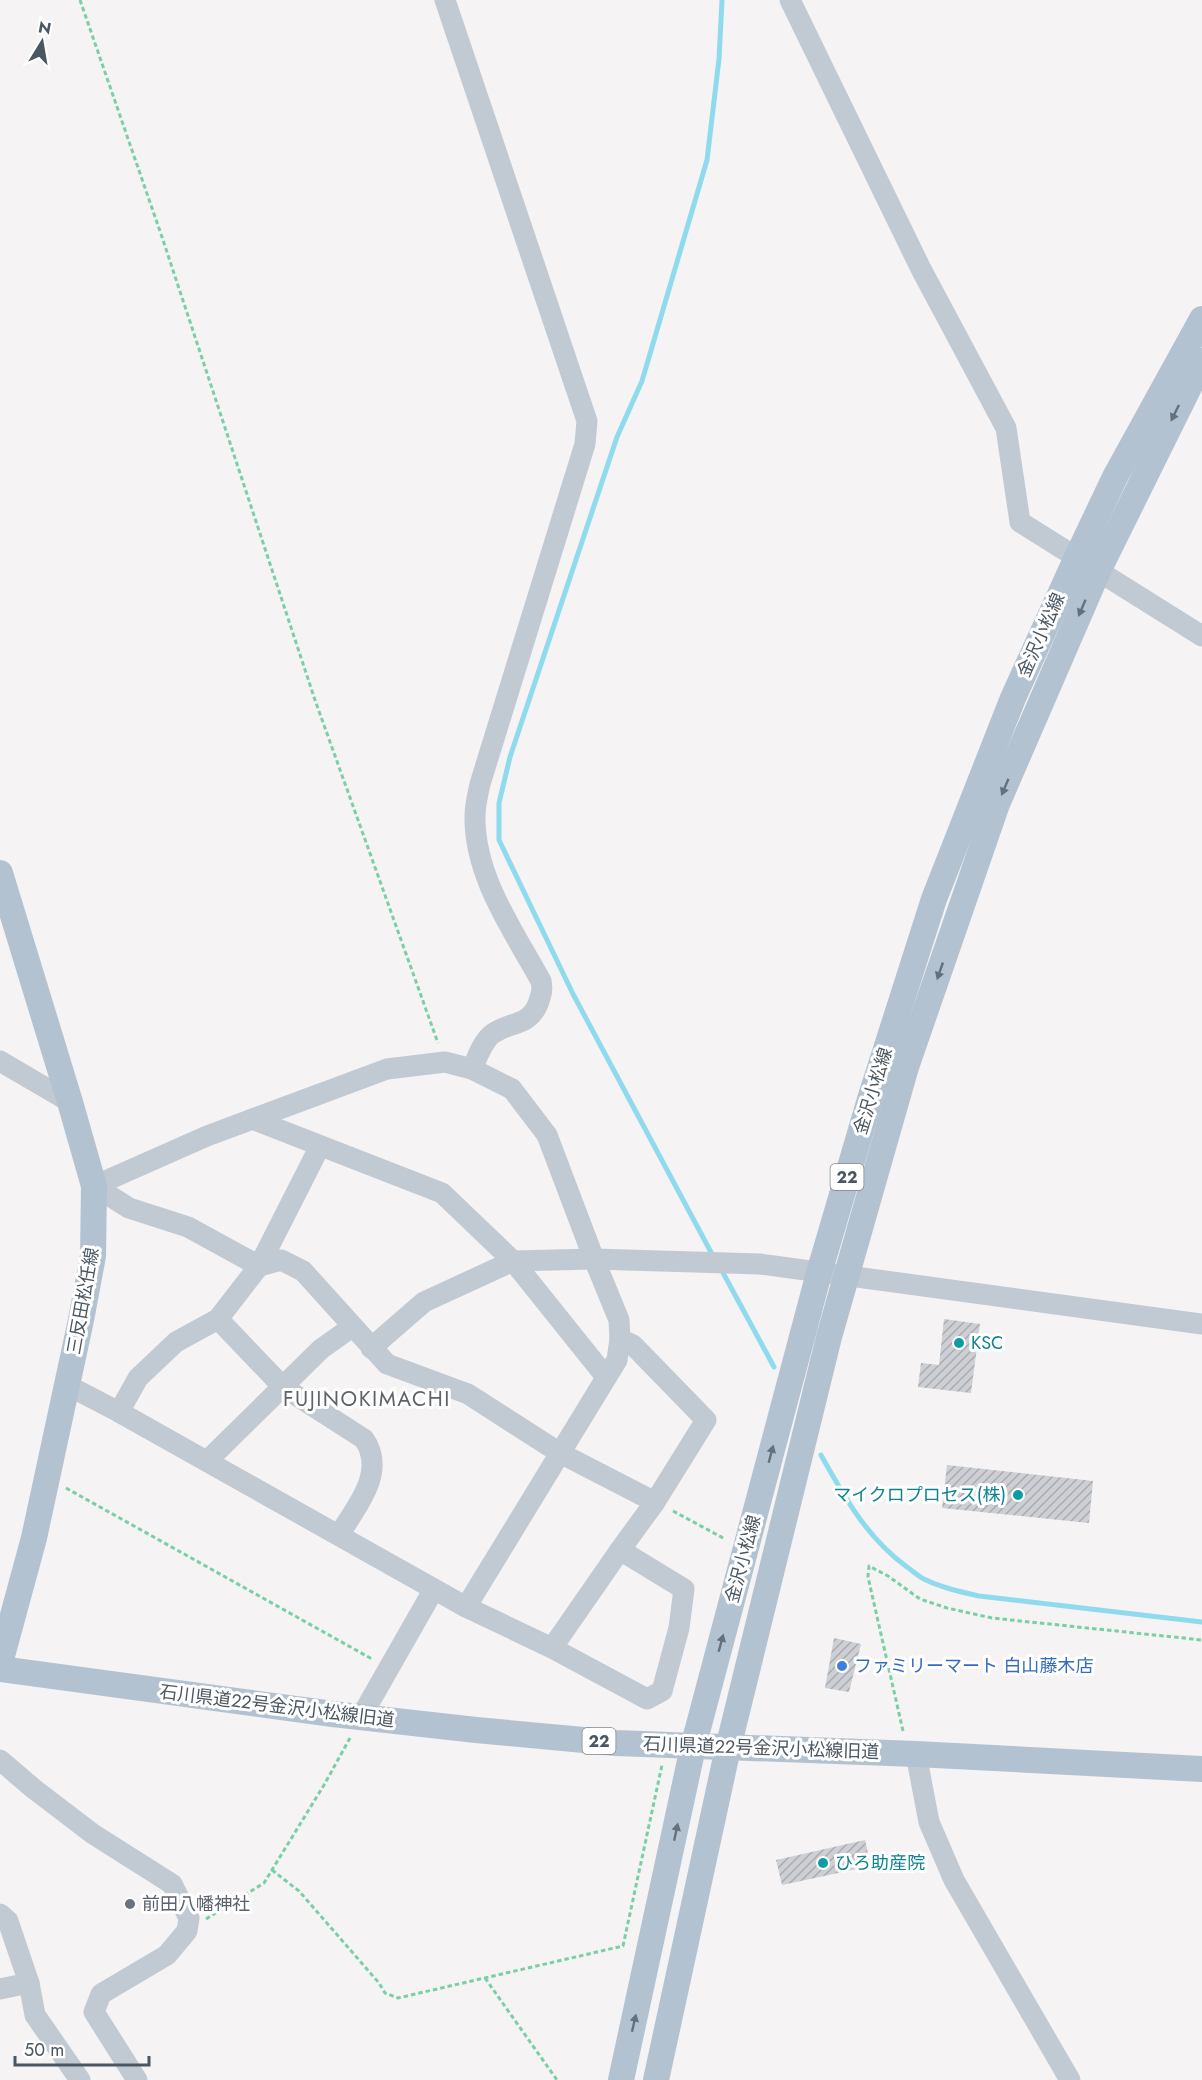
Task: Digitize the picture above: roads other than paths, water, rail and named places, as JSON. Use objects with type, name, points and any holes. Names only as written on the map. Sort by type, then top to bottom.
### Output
[{"type":"main road","name":"金沢小松線","points":[[621,2080],[693,1747],[819,1273],[871,1096],[934,899],[1013,698],[1077,557],[1115,477],[1202,319]]},
{"type":"main road","name":"金沢小松線","points":[[656,2080],[728,1748],[829,1337],[906,1067],[997,804],[1098,571],[1202,361]]},
{"type":"main road","name":"三反田松任線","points":[[0,873],[94,1186],[93,1256],[34,1538],[0,1663]]},
{"type":"main road","name":"石川県道22号金沢小松線旧道","points":[[0,1669],[361,1717],[616,1743],[912,1754],[1202,1769]]},
{"type":"street","points":[[445,0],[587,421],[585,444],[480,784],[475,815],[479,849],[487,880],[541,981],[543,990],[534,1011],[527,1019],[491,1035],[481,1049],[472,1069]]},
{"type":"street","points":[[790,0],[921,268],[1006,428],[1020,522],[1202,636]]},
{"type":"street","points":[[0,1061],[70,1102]]},
{"type":"street","points":[[94,1186],[207,1136],[387,1069],[445,1062],[472,1069],[512,1089],[547,1135],[619,1320],[620,1339],[616,1360],[466,1607]]},
{"type":"street","points":[[252,1119],[442,1193],[513,1261],[606,1377]]},
{"type":"street","points":[[119,1412],[138,1378],[176,1342],[218,1319],[259,1266],[320,1146]]},
{"type":"street","points":[[94,1186],[129,1208],[188,1227],[259,1266],[281,1260],[303,1271],[387,1364],[468,1394],[560,1453],[655,1502]]},
{"type":"street","points":[[371,1348],[424,1302],[513,1261],[594,1259],[760,1264],[1202,1324]]},
{"type":"street","points":[[218,1319],[283,1387],[364,1440],[369,1447],[372,1461],[370,1485],[339,1535]]},
{"type":"street","points":[[207,1461],[321,1349],[352,1327]]},
{"type":"street","points":[[552,1648],[655,1502],[705,1420],[633,1345],[620,1339]]},
{"type":"street","points":[[67,1385],[466,1607],[552,1648],[647,1699],[662,1691],[679,1628],[684,1589],[620,1550]]},
{"type":"street","points":[[361,1717],[434,1589]]},
{"type":"street","points":[[912,1754],[929,1822],[954,1880],[1070,2080]]},
{"type":"street","points":[[0,1760],[93,1834],[172,1884],[189,1918],[187,1931],[167,1955],[101,1994],[94,2012],[137,2080]]},
{"type":"street","points":[[0,1914],[8,1921],[29,1983],[35,2015],[80,2080]]},
{"type":"street","points":[[0,1989],[29,1983]]},
{"type":"waterway","points":[[713,1256],[573,994],[499,840],[499,803],[510,757],[617,437],[642,381],[707,160],[719,59],[722,0]]},
{"type":"waterway","points":[[721,1269],[774,1367]]},
{"type":"waterway","points":[[821,1455],[848,1502],[880,1543],[918,1576],[932,1583],[979,1596],[1202,1622]]},
{"type":"place","name":"KSC","points":[[959,1343]]},
{"type":"place","name":"マイクロプロセス(株)","points":[[1018,1495]]},
{"type":"place","name":"ファミリーマート 白山藤木店","points":[[842,1666]]},
{"type":"place","name":"ひろ助産院","points":[[823,1863]]},
{"type":"place","name":"前田八幡神社","points":[[130,1904]]},
{"type":"district","name":"FUJINOKIMACHI","points":[[367,1399]]}]
